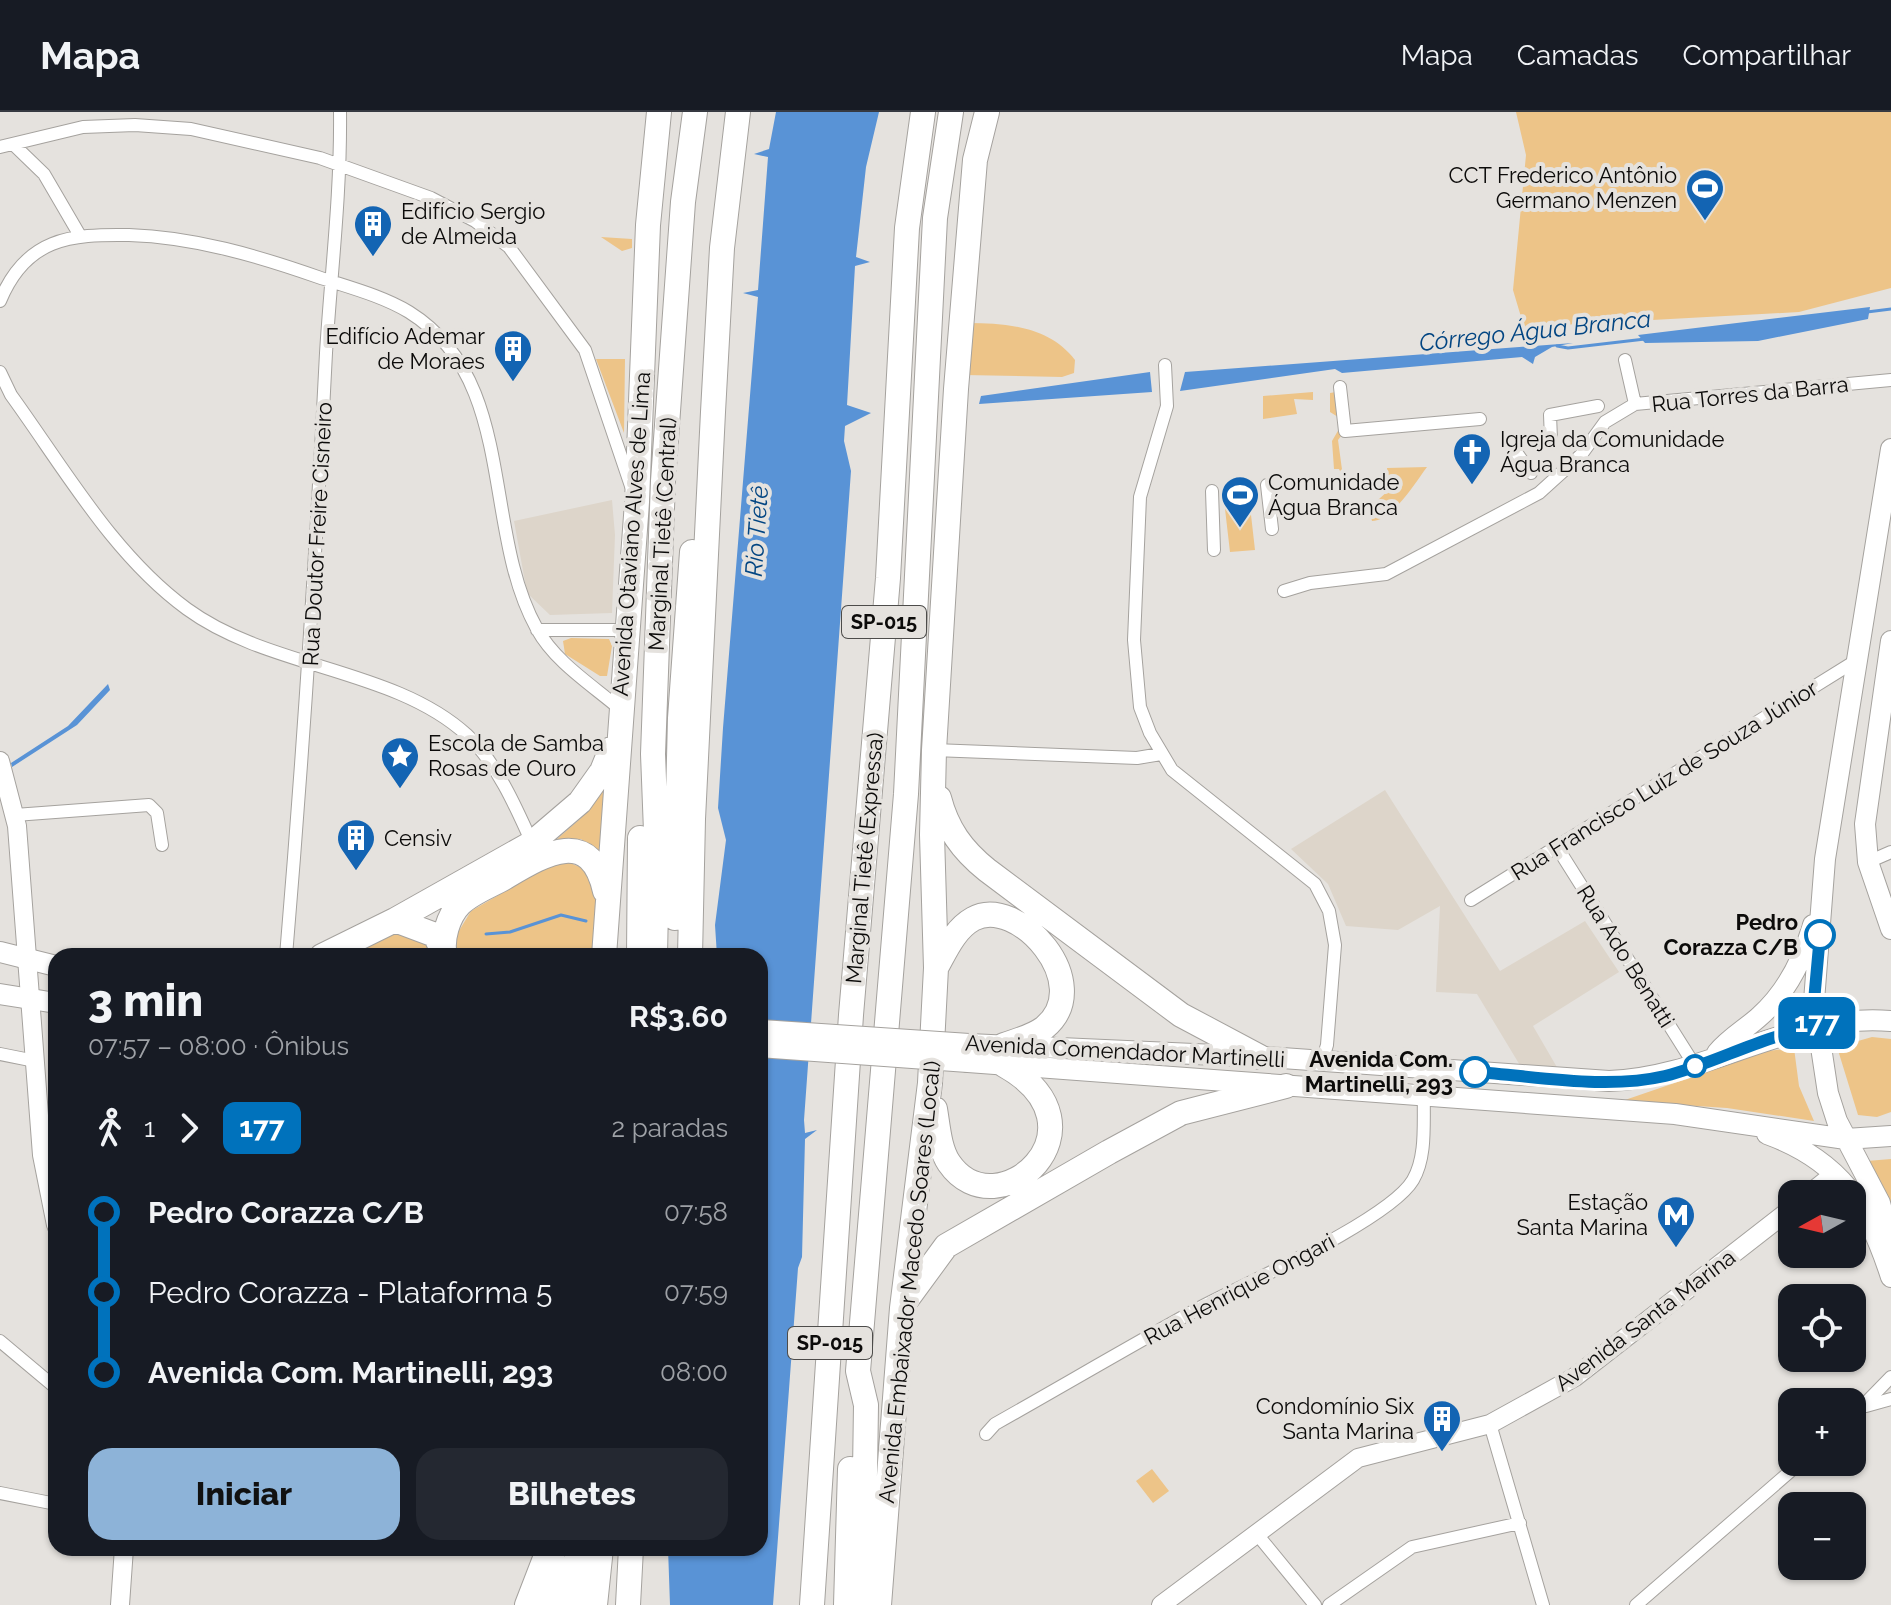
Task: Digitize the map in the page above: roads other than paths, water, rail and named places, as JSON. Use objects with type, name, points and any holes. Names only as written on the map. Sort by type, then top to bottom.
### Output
[{"type":"highway","name":"Avenida Otaviano Alves de Lima","points":[[604,948],[637,502],[648,225],[659,112]]},
{"type":"highway","name":"Marginal Tietê (Central)","points":[[655,948],[658,887],[653,739],[663,481],[683,202],[695,112]]},
{"type":"highway","points":[[690,948],[693,819],[722,248],[738,112]]},
{"type":"highway","name":"Marginal Tietê (Expressa)","points":[[812,1605],[864,847],[888,578],[907,228],[923,112]]},
{"type":"highway","points":[[846,1605],[848,1491],[890,1017],[906,794],[935,218],[951,112]]},
{"type":"highway","points":[[987,112],[975,160],[948,513],[933,776],[943,814],[966,853],[1181,1015],[1260,1057]]},
{"type":"highway","points":[[864,847],[879,808],[917,402],[927,364]]},
{"type":"highway","points":[[672,370],[678,382],[674,697],[680,718]]},
{"type":"highway","name":"Marginal Tietê (Central)","points":[[674,948],[680,718],[698,454],[713,412]]},
{"type":"highway","points":[[906,794],[916,772],[935,556],[948,513]]},
{"type":"highway","points":[[630,605],[638,629],[639,948]]},
{"type":"highway","points":[[338,948],[395,920],[532,843],[565,818],[591,788],[619,720]]},
{"type":"highway","name":"Avenida Embaixador Macedo Soares (Local)","points":[[879,1605],[902,1308],[930,1083],[936,968],[933,776]]},
{"type":"highway","points":[[445,948],[450,919],[460,904],[552,852],[572,850],[591,860],[600,872],[607,901]]},
{"type":"highway","points":[[930,1083],[939,1138],[948,1162],[978,1185],[1004,1184],[1039,1162],[1047,1149],[1051,1117],[1040,1093],[1004,1055],[1052,1019],[1060,1003],[1062,986],[1054,957],[1020,927],[989,915],[976,917],[955,935],[936,968]]},
{"type":"highway","points":[[395,920],[435,935],[441,948]]},
{"type":"highway","points":[[902,1308],[940,1252],[1000,1215],[1181,1113],[1286,1086]]},
{"type":"highway","points":[[858,1371],[866,1405],[863,1605]]},
{"type":"highway","points":[[820,1488],[829,1530],[829,1605]]},
{"type":"highway","points":[[527,1605],[548,1556]]},
{"type":"highway","points":[[549,1605],[551,1556]]},
{"type":"highway","points":[[571,1601],[577,1556]]},
{"type":"highway","points":[[595,1605],[600,1556]]},
{"type":"highway","points":[[628,1605],[631,1556]]},
{"type":"main road","points":[[1891,449],[1825,859],[1814,1001],[1828,1093],[1846,1139],[1880,1203],[1891,1244]]},
{"type":"main road","points":[[1891,641],[1865,824],[1868,862],[1886,907],[1891,929]]},
{"type":"main road","points":[[1704,1062],[1780,993],[1803,958],[1815,915],[1822,907]]},
{"type":"main road","points":[[0,952],[48,964]]},
{"type":"main road","points":[[0,994],[48,1002]]},
{"type":"main road","name":"Avenida Comendador Martinelli","points":[[768,1047],[1004,1055],[1260,1057],[1609,1081],[1663,1076],[1765,1039],[1817,1027],[1874,1019],[1891,1021]]},
{"type":"main road","name":"Avenida Comendador Martinelli","points":[[768,1031],[968,1053]]},
{"type":"main road","name":"Avenida Comendador Martinelli","points":[[1004,1055],[1286,1086],[1729,1120],[1846,1139],[1891,1136]]},
{"type":"main road","points":[[1729,1120],[1783,1140],[1834,1174],[1870,1218],[1891,1277]]},
{"type":"street","name":"Rua Doutor Freire Cisneiro","points":[[287,948],[310,665],[330,281],[341,165],[340,112]]},
{"type":"street","points":[[0,147],[83,127],[158,125],[236,138],[341,165],[431,198],[493,231],[509,247],[585,350],[637,502]]},
{"type":"street","points":[[14,145],[44,174],[79,234]]},
{"type":"street","points":[[0,301],[18,270],[36,253],[79,234],[143,236],[206,245],[269,260],[407,311],[450,346],[467,371],[485,424],[516,583],[537,630],[552,651],[619,720]]},
{"type":"street","points":[[1625,360],[1635,404]]},
{"type":"street","points":[[1165,365],[1168,400],[1140,497],[1135,679],[1140,707],[1161,754],[1189,786],[1315,884],[1329,911],[1335,945],[1327,1045],[1322,1061]]},
{"type":"street","points":[[0,372],[11,395],[138,566],[188,610],[217,627],[310,665],[418,703],[468,736],[508,793],[532,843]]},
{"type":"street","name":"Rua Torres da Barra","points":[[1284,591],[1310,583],[1374,578],[1399,568],[1539,493],[1581,455],[1605,422],[1635,404],[1891,380]]},
{"type":"street","points":[[1340,387],[1345,431],[1480,419]]},
{"type":"street","points":[[1551,439],[1550,415],[1598,406]]},
{"type":"street","points":[[1516,452],[1531,473]]},
{"type":"street","points":[[1267,485],[1272,529]]},
{"type":"street","points":[[1212,491],[1214,550]]},
{"type":"street","points":[[537,630],[628,630]]},
{"type":"street","name":"Rua Francisco Luíz de Souza Júnior","points":[[1471,900],[1857,660]]},
{"type":"street","points":[[934,750],[1137,758],[1161,754]]},
{"type":"street","points":[[2,771],[15,815],[42,1155],[48,1185]]},
{"type":"street","points":[[15,815],[149,805],[157,813],[162,845]]},
{"type":"street","name":"Rua Ado Benatti","points":[[1557,847],[1704,1062]]},
{"type":"street","points":[[1868,862],[1891,852]]},
{"type":"street","points":[[0,1054],[35,1061]]},
{"type":"street","name":"Rua Henrique Ongari","points":[[986,1434],[995,1424],[1199,1308],[1360,1223],[1396,1199],[1413,1179],[1422,1150],[1424,1096]]},
{"type":"street","points":[[1826,1180],[1834,1174]]},
{"type":"street","name":"Avenida Santa Marina","points":[[1161,1605],[1358,1458],[1490,1424],[1575,1377],[1778,1219]]},
{"type":"street","points":[[0,1341],[48,1381]]},
{"type":"street","points":[[1866,1403],[1891,1377]]},
{"type":"street","points":[[1866,1407],[1875,1401],[1891,1399]]},
{"type":"street","points":[[1490,1424],[1543,1605]]},
{"type":"street","points":[[1636,1605],[1785,1476]]},
{"type":"street","points":[[0,1493],[48,1502]]},
{"type":"street","points":[[1329,1605],[1412,1547],[1520,1523]]},
{"type":"street","points":[[1256,1533],[1315,1605]]},
{"type":"street","points":[[120,1605],[123,1556]]},
{"type":"water","name":"Rio Tietê","points":[[776,112],[879,112],[866,167],[856,257],[870,262],[855,266],[847,405],[871,413],[845,426],[844,441],[851,471],[804,1120],[805,1133],[817,1130],[805,1139],[802,1257],[798,1268],[773,1605],[670,1605],[668,1556],[768,1556],[768,948],[716,948],[715,925],[726,840],[718,808],[723,728],[758,297],[743,293],[758,290],[768,157],[754,154],[769,149]]},
{"type":"water","points":[[1870,307],[1868,319],[1758,341],[1645,343],[1638,335]]},
{"type":"water","points":[[1573,343],[1552,347],[1535,357],[1533,364],[1522,357],[1342,373],[1335,369],[1180,391],[1185,372]]},
{"type":"water","points":[[1150,372],[1152,392],[979,404],[981,396]]},
{"type":"water","points":[[108,684],[110,690],[77,725],[12,767],[11,763],[68,726]]},
{"type":"waterway","name":"Córrego Água Branca","points":[[1867,312],[1891,309]]},
{"type":"waterway","name":"Córrego Água Branca","points":[[1557,346],[1568,348],[1645,339]]},
{"type":"waterway","points":[[486,934],[510,932],[561,915],[586,921]]},
{"type":"place","name":"CCT Frederico Antônio Germano Menzen","points":[[1705,222]]},
{"type":"place","name":"Edifício Sergio de Almeida","points":[[373,258]]},
{"type":"place","name":"Edifício Ademar de Moraes","points":[[513,383]]},
{"type":"place","name":"Igreja da Comunidade Água Branca","points":[[1472,486]]},
{"type":"place","name":"Comunidade Água Branca","points":[[1240,529]]},
{"type":"place","name":"Escola de Samba Rosas de Ouro","points":[[400,790]]},
{"type":"place","name":"Censiv","points":[[356,872]]},
{"type":"place","name":"Pedro Corazza C/B","points":[[1820,935]]},
{"type":"place","name":"Avenida Com. Martinelli, 293","points":[[1475,1072]]},
{"type":"place","name":"Estação Santa Marina","points":[[1676,1249]]},
{"type":"place","name":"Condomínio Six Santa Marina","points":[[1442,1453]]}]
